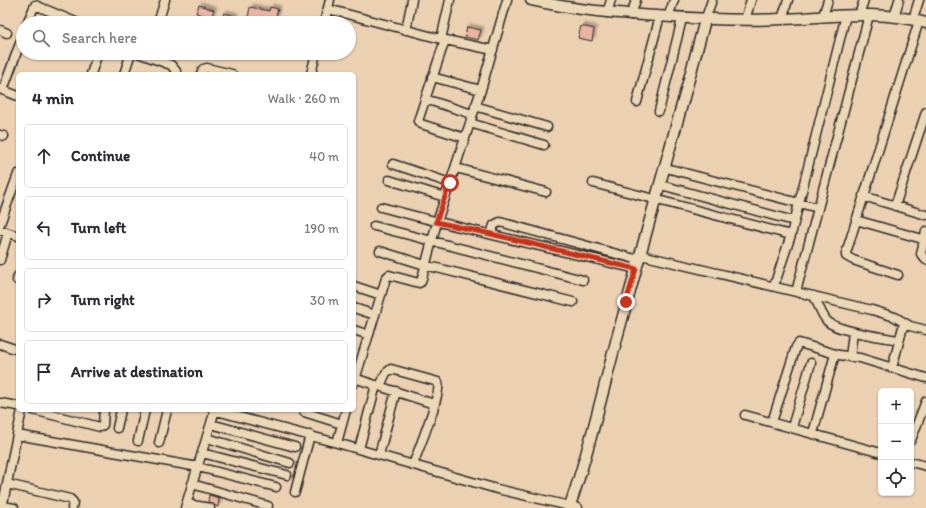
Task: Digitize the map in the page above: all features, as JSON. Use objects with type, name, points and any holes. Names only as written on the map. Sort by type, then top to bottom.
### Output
[{"type":"street","points":[[160,16],[165,0]]},
{"type":"street","points":[[326,16],[330,0]]},
{"type":"street","points":[[406,30],[412,0]]},
{"type":"street","points":[[450,0],[443,39],[418,119],[419,122],[465,138]]},
{"type":"street","points":[[356,374],[387,276],[392,275],[419,283],[421,282],[436,222],[456,168],[507,0]]},
{"type":"street","points":[[531,0],[607,13],[682,19],[745,20],[864,15],[894,17],[919,21]]},
{"type":"street","points":[[607,13],[611,0]]},
{"type":"street","points":[[631,14],[636,0]]},
{"type":"street","points":[[637,102],[664,17],[674,0]]},
{"type":"street","points":[[222,412],[337,442],[497,489],[572,507],[712,0]]},
{"type":"street","points":[[745,20],[751,0]]},
{"type":"street","points":[[782,19],[788,0]]},
{"type":"street","points":[[823,16],[828,0]]},
{"type":"street","points":[[796,292],[818,208],[864,15],[864,0]]},
{"type":"street","points":[[894,17],[899,0]]},
{"type":"street","points":[[898,275],[852,260],[846,256],[847,248],[863,196],[919,21],[919,0]]},
{"type":"street","points":[[30,16],[35,4],[62,16]]},
{"type":"street","points":[[328,9],[354,16]]},
{"type":"street","points":[[774,286],[791,235],[798,202],[846,15]]},
{"type":"street","points":[[356,17],[406,30],[493,50]]},
{"type":"street","points":[[659,111],[682,19]]},
{"type":"street","points":[[16,52],[1,90],[16,95]]},
{"type":"street","points":[[92,72],[96,60]]},
{"type":"street","points":[[125,72],[129,60]]},
{"type":"street","points":[[160,60],[171,65],[176,72]]},
{"type":"street","points":[[311,72],[314,60]]},
{"type":"street","points":[[202,72],[203,69],[207,68],[222,72]]},
{"type":"street","points":[[432,77],[480,90]]},
{"type":"street","points":[[424,99],[472,114]]},
{"type":"street","points":[[475,106],[548,127]]},
{"type":"street","points":[[895,206],[926,112]]},
{"type":"street","points":[[470,124],[544,145]]},
{"type":"street","points":[[392,164],[450,183]]},
{"type":"street","points":[[456,168],[546,192]]},
{"type":"street","points":[[666,168],[818,208]]},
{"type":"street","points":[[0,224],[16,180]]},
{"type":"street","points":[[390,180],[446,197]]},
{"type":"street","points":[[594,183],[656,201],[791,235]]},
{"type":"street","points":[[661,186],[794,221]]},
{"type":"street","points":[[863,196],[926,215]]},
{"type":"street","points":[[381,207],[436,222],[491,234],[774,286],[890,315],[904,323],[926,330]]},
{"type":"street","points":[[856,220],[925,237],[921,254],[926,260]]},
{"type":"street","points":[[491,234],[494,225],[500,222],[639,261]]},
{"type":"street","points":[[374,226],[583,280]]},
{"type":"street","points":[[0,260],[4,232],[16,235]]},
{"type":"street","points":[[380,251],[426,265],[574,302]]},
{"type":"street","points":[[356,287],[381,295]]},
{"type":"street","points":[[814,296],[828,322],[853,332],[899,340]]},
{"type":"street","points":[[356,309],[375,315]]},
{"type":"street","points":[[892,368],[904,323]]},
{"type":"street","points":[[356,331],[369,335]]},
{"type":"street","points":[[850,357],[853,332]]},
{"type":"street","points":[[772,422],[797,343],[926,378]]},
{"type":"street","points":[[0,344],[16,349]]},
{"type":"street","points":[[813,433],[835,354]]},
{"type":"street","points":[[792,427],[812,363]]},
{"type":"street","points":[[359,449],[378,385],[386,373],[391,369],[437,381],[439,387],[413,465]]},
{"type":"street","points":[[356,380],[378,385],[434,404]]},
{"type":"street","points":[[379,455],[396,391]]},
{"type":"street","points":[[914,432],[926,401]]},
{"type":"street","points":[[0,404],[16,406]]},
{"type":"street","points":[[14,508],[3,507],[22,412]]},
{"type":"street","points":[[42,412],[100,427],[103,425],[104,412]]},
{"type":"street","points":[[117,428],[121,412]]},
{"type":"street","points":[[138,441],[145,412]]},
{"type":"street","points":[[159,442],[166,412]]},
{"type":"street","points":[[210,508],[186,506],[214,412]]},
{"type":"street","points":[[304,412],[342,424]]},
{"type":"street","points":[[337,442],[345,412]]},
{"type":"street","points":[[745,415],[878,452]]},
{"type":"street","points":[[211,424],[295,447]]},
{"type":"street","points":[[17,434],[198,467],[276,487]]},
{"type":"street","points":[[295,492],[310,436]]},
{"type":"street","points":[[207,438],[290,463]]},
{"type":"street","points":[[202,453],[287,475]]},
{"type":"street","points":[[914,463],[926,466]]},
{"type":"street","points":[[7,484],[70,499],[73,502],[72,508]]},
{"type":"street","points":[[192,484],[268,506]]},
{"type":"building","points":[[199,5],[214,10],[212,16],[205,16],[196,13]]},
{"type":"building","points":[[250,7],[269,11],[270,7],[278,9],[276,16],[248,16]]},
{"type":"building","points":[[224,13],[235,16],[223,16]]},
{"type":"building","points":[[581,26],[594,29],[592,41],[578,38]]},
{"type":"building","points":[[467,27],[481,30],[478,40],[465,37]]},
{"type":"building","points":[[209,495],[219,498],[218,507],[208,502]]},
{"type":"route","points":[[450,183],[436,222],[636,269],[626,302]]}]
